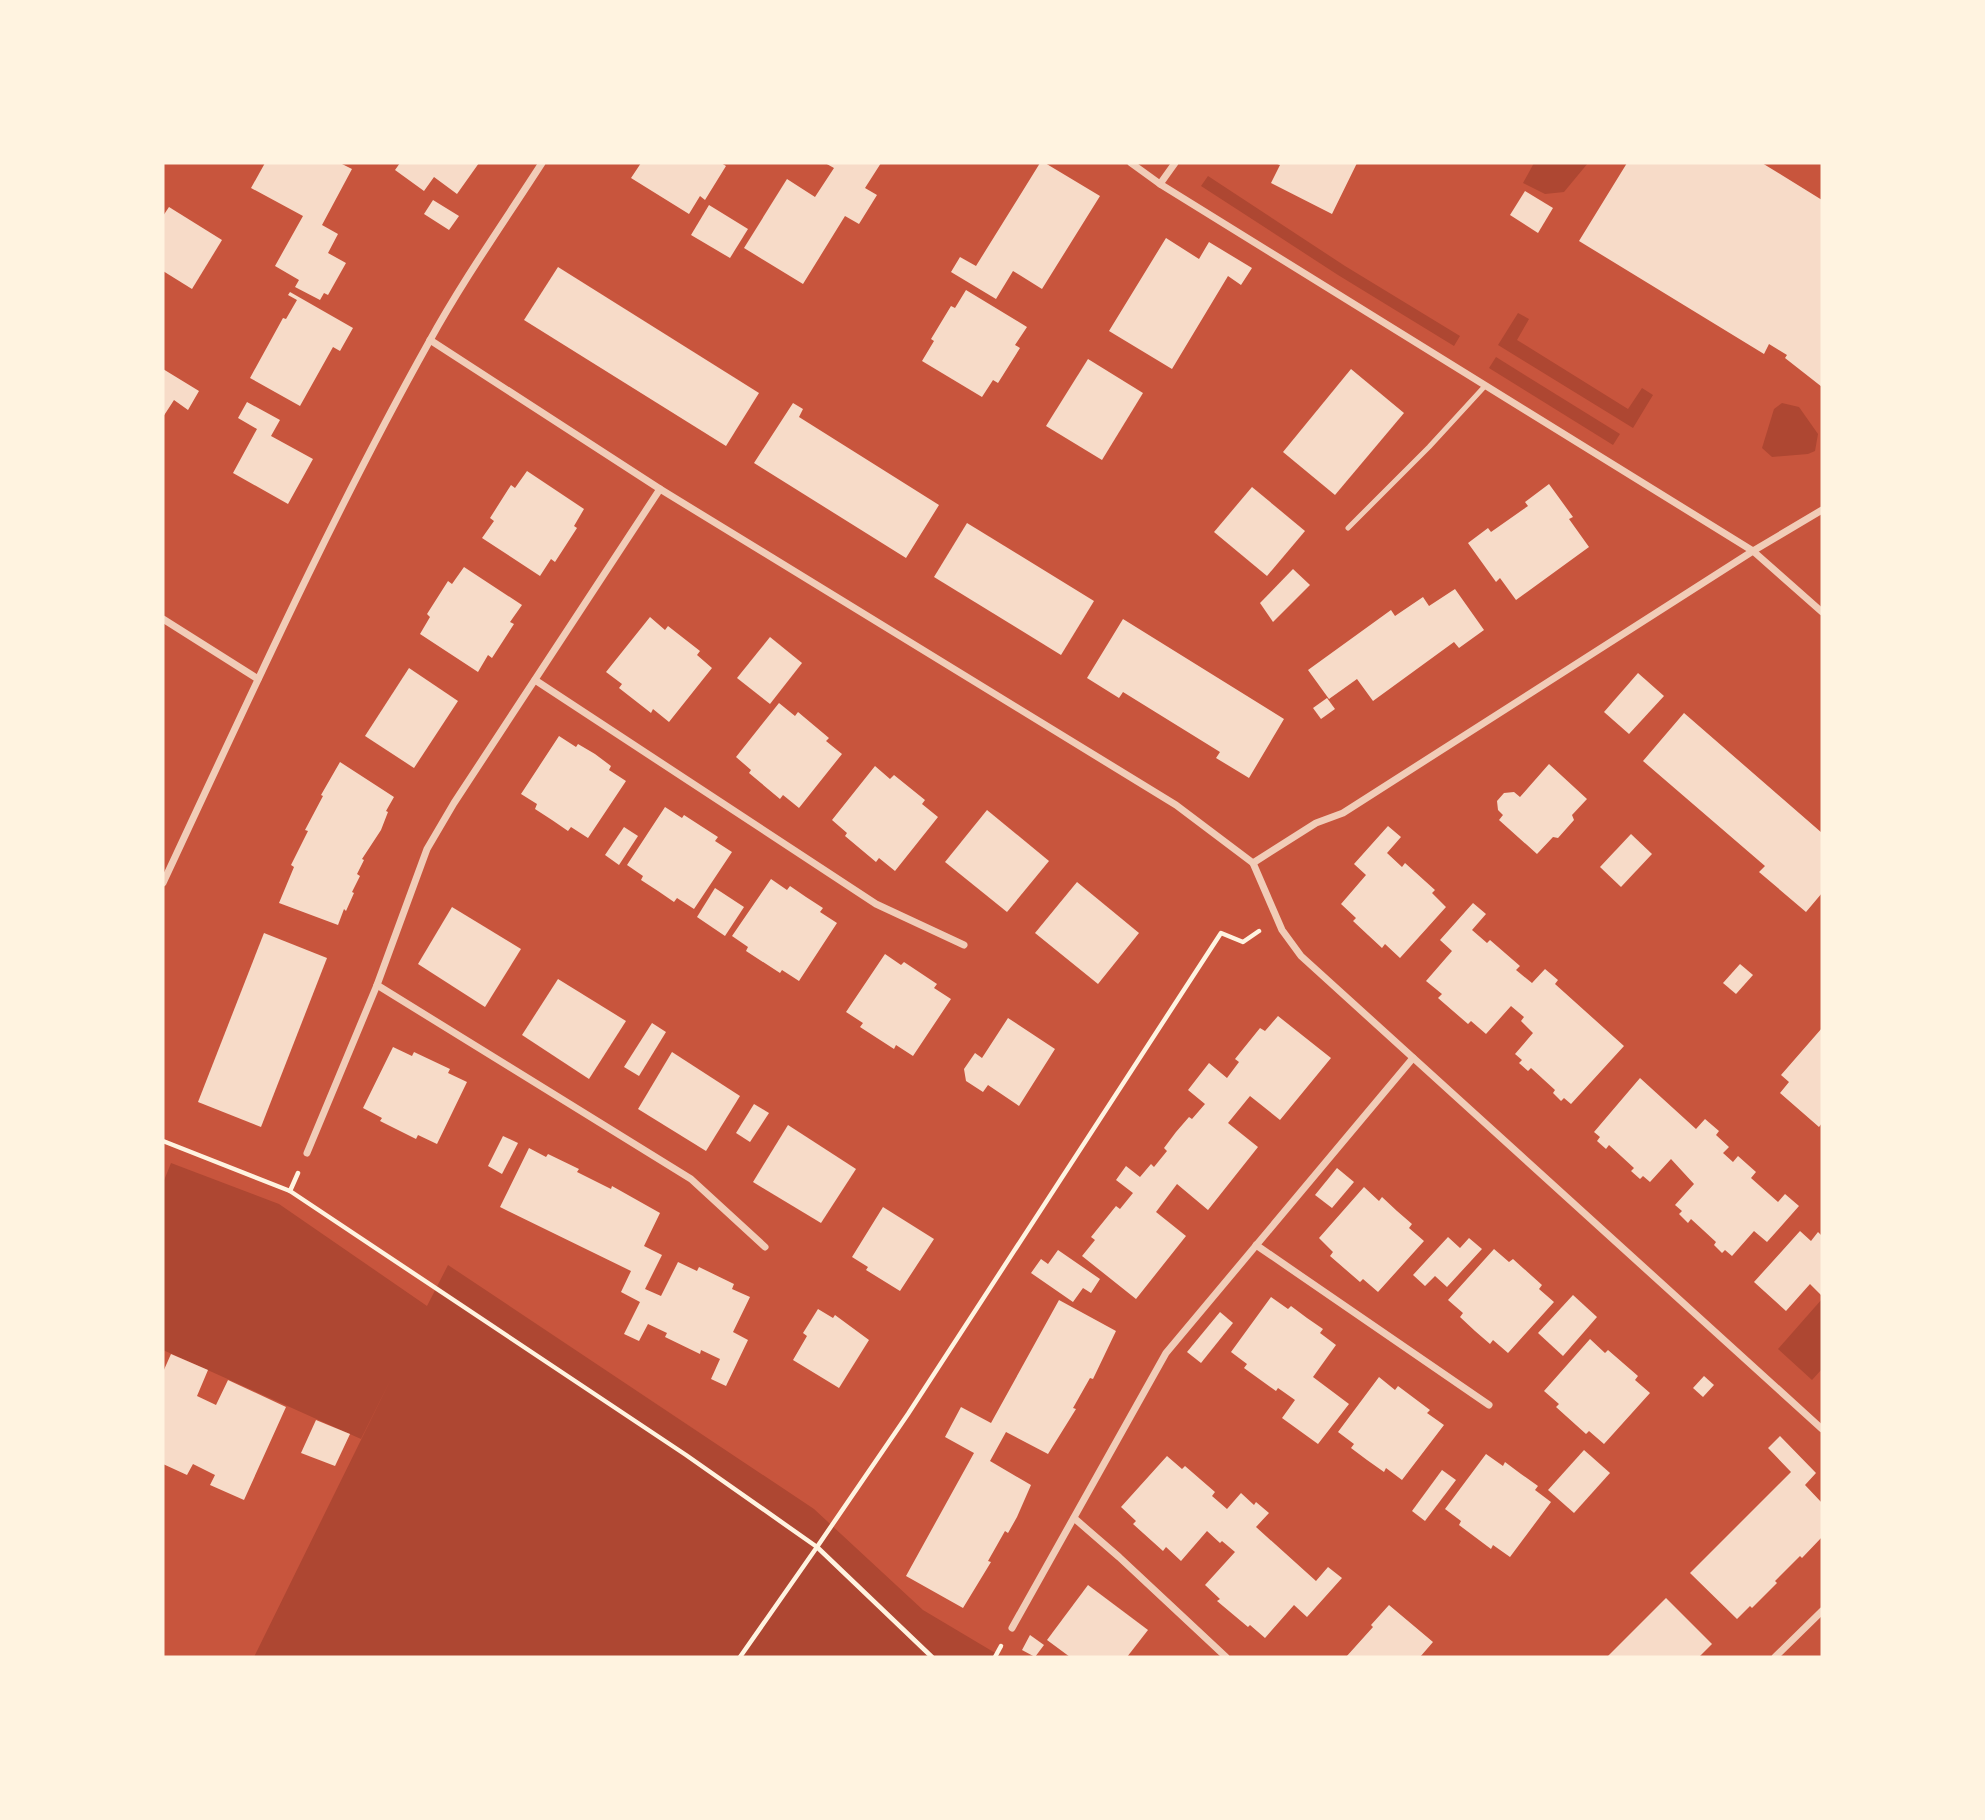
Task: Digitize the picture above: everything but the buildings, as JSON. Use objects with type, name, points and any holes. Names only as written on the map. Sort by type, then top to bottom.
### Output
[{"type":"street","points":[[163,883],[258,679],[373,447],[430,340],[542,163]]},
{"type":"street","points":[[1131,163],[1160,184],[1752,551],[1822,612]]},
{"type":"street","points":[[1160,184],[1175,163]]},
{"type":"street","points":[[430,340],[660,489],[1176,805],[1253,863],[1278,920],[1301,956],[1822,1429]]},
{"type":"street","points":[[307,1153],[377,985],[427,849],[454,803],[660,489]]},
{"type":"street","points":[[1253,863],[1316,823],[1343,813],[1752,551],[1822,510]]},
{"type":"street","points":[[163,619],[258,679]]},
{"type":"street","points":[[535,680],[876,904],[964,945]]},
{"type":"street","points":[[377,985],[691,1179],[765,1247]]},
{"type":"street","points":[[1012,1628],[1166,1353],[1413,1058]]},
{"type":"street","points":[[1255,1245],[1489,1405]]},
{"type":"street","points":[[1074,1518],[1227,1657]]},
{"type":"street","points":[[1776,1657],[1822,1611]]},
{"type":"lane","points":[[1348,528],[1485,386]]},
{"type":"path","points":[[740,1657],[908,1414],[1221,933],[1242,942],[1278,920]]},
{"type":"path","points":[[163,1141],[290,1191],[674,1447],[817,1547],[932,1657]]},
{"type":"path","points":[[290,1191],[307,1153]]},
{"type":"shaded area","points":[[1534,163],[1588,163],[1564,192],[1545,194],[1523,183]]},
{"type":"shaded area","points":[[1208,176],[1345,266],[1460,336],[1454,346],[1201,186]]},
{"type":"shaded area","points":[[1518,313],[1529,319],[1517,340],[1628,409],[1642,388],[1653,395],[1633,428],[1498,345]]},
{"type":"shaded area","points":[[1496,357],[1620,434],[1613,445],[1489,368]]},
{"type":"shaded area","points":[[1782,403],[1799,407],[1818,434],[1815,451],[1772,457],[1762,448],[1774,409]]},
{"type":"shaded area","points":[[171,1163],[279,1204],[427,1306],[448,1265],[814,1509],[923,1610],[1002,1657],[254,1657],[392,1377],[361,1439],[163,1350],[163,1183]]},
{"type":"shaded area","points":[[1822,1299],[1822,1369],[1812,1380],[1778,1349]]}]
